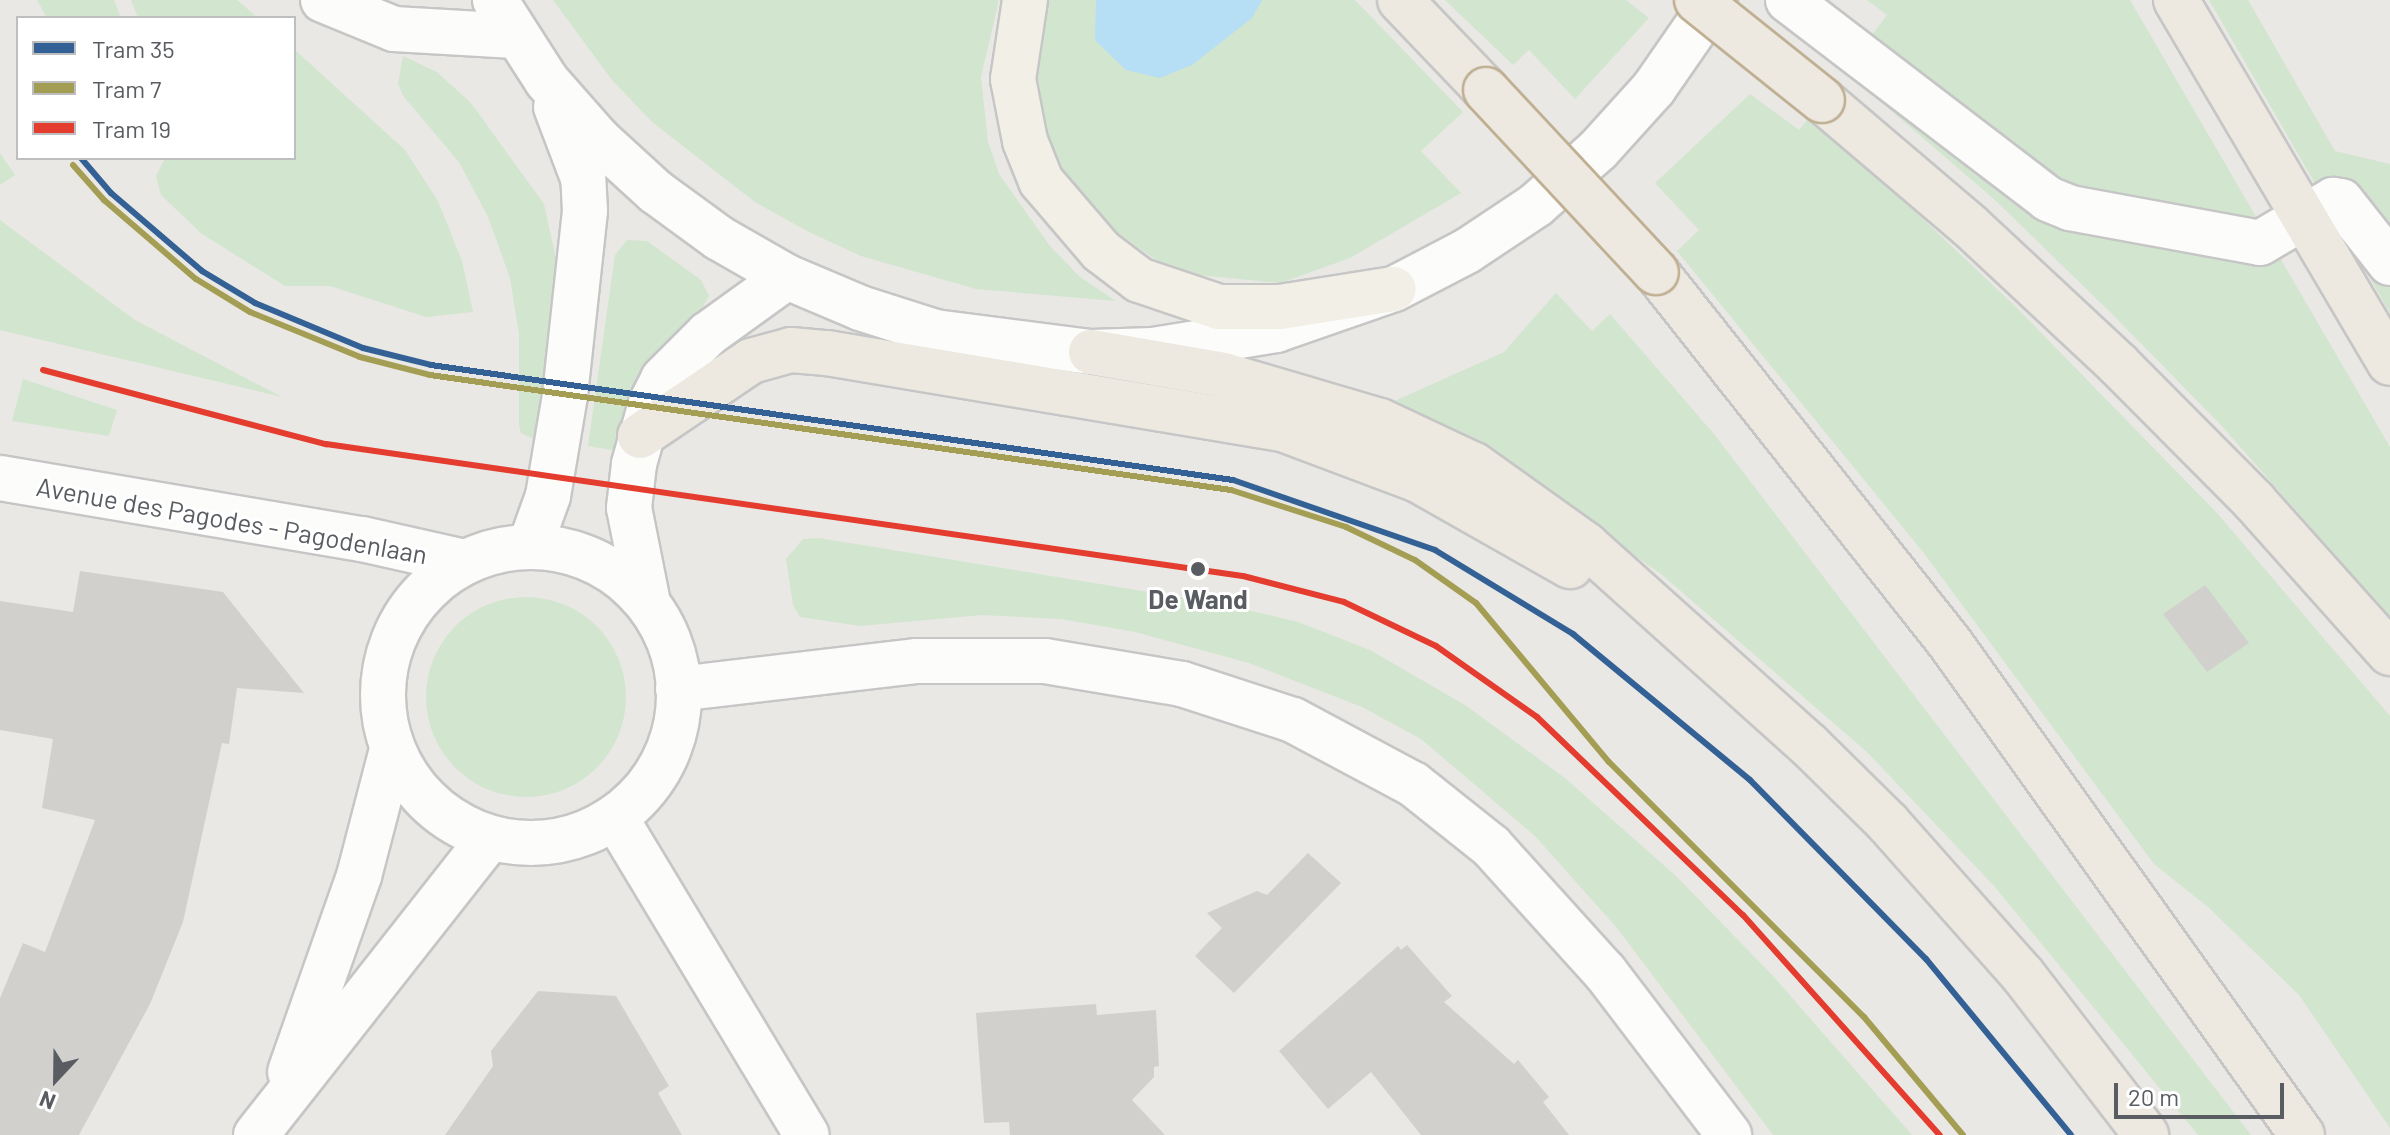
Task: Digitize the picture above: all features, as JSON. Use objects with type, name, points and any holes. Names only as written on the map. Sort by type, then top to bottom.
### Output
[{"type":"highway","points":[[1400,0],[1656,272],[1950,643],[2302,1135]]},
{"type":"highway","points":[[1697,0],[1822,100],[1970,226],[2119,365],[2254,501],[2390,653]]},
{"type":"highway","points":[[2176,0],[2390,363]]},
{"type":"highway","points":[[640,436],[751,361],[791,350],[1247,420],[1363,457],[1466,504],[1712,658]]},
{"type":"highway","points":[[1091,352],[1301,395],[1380,421],[1474,465],[1586,545],[1809,745],[1947,888],[2023,975],[2146,1135]]},
{"type":"main road","points":[[1025,0],[1013,79],[1025,141],[1041,181],[1101,251],[1139,280],[1173,296],[1219,307],[1280,307],[1394,289]]},
{"type":"street","points":[[323,0],[394,29],[505,18],[547,81],[599,140],[656,192],[719,238],[787,277],[860,308],[935,332],[1091,352],[1153,350],[1245,337],[1336,313],[1394,289],[1467,251],[1536,205],[1598,150],[1654,88],[1715,0]]},
{"type":"street","points":[[1788,0],[2048,199],[2070,208],[2260,243],[2333,200],[2341,201],[2390,263]]},
{"type":"street","points":[[530,546],[548,496],[565,395],[585,211],[583,178],[547,81]]},
{"type":"street","points":[[392,749],[444,815],[490,838],[533,843],[576,837],[615,817],[647,788],[668,751],[679,709],[666,633],[648,603],[629,508],[640,436],[663,379],[750,299],[787,277]]},
{"type":"street","name":"Avenue des Pagodes - Pagodenlaan","points":[[0,478],[334,534],[464,562]]},
{"type":"street","points":[[267,1120],[359,876],[392,749],[383,692],[390,646],[405,615],[429,586],[464,562],[530,546],[574,553],[601,566],[648,603]]},
{"type":"street","points":[[678,689],[917,661],[1029,660],[1092,665],[1182,684],[1293,720],[1400,776],[1491,846],[1605,972],[1729,1135]]},
{"type":"street","points":[[615,817],[807,1135]]},
{"type":"street","points":[[267,1120],[490,838]]},
{"type":"green space","points":[[37,0],[114,0],[120,16],[46,16]]},
{"type":"green space","points":[[131,0],[237,0],[256,16],[137,16]]},
{"type":"green space","points":[[553,0],[999,0],[981,77],[988,142],[999,174],[1050,246],[1080,277],[1116,301],[976,289],[861,256],[809,232],[755,202],[652,122],[612,80]]},
{"type":"green space","points":[[1043,0],[1355,0],[1463,112],[1421,151],[1461,193],[1350,258],[1281,283],[1197,275],[1159,262],[1098,219],[1060,169],[1036,100],[1034,36]]},
{"type":"green space","points":[[1445,0],[1626,0],[1649,18],[1575,99],[1529,50],[1513,65]]},
{"type":"green space","points":[[1867,0],[2130,0],[2390,447],[2390,617],[2220,424],[2111,313],[1995,200],[1845,71],[1887,15]]},
{"type":"green space","points":[[2209,0],[2248,0],[2335,151],[2390,164],[2390,313]]},
{"type":"green space","points":[[296,51],[405,150],[438,201],[462,261],[473,312],[426,317],[330,286],[285,286],[202,234],[161,195],[156,176],[164,160],[296,160]]},
{"type":"green space","points":[[403,56],[437,72],[471,103],[544,204],[558,268],[536,440],[521,433],[519,425],[519,334],[510,278],[488,217],[459,162],[404,97],[398,84]]},
{"type":"green space","points":[[1750,94],[1799,130],[1812,114],[2017,308],[2217,513],[2390,716],[2390,1128],[2299,995],[2208,907],[2154,864],[1923,552],[1677,251],[1699,230],[1655,183]]},
{"type":"green space","points":[[0,153],[15,175],[0,185]]},
{"type":"green space","points":[[0,220],[135,320],[282,397],[0,330]]},
{"type":"green space","points":[[627,240],[647,241],[701,280],[709,296],[698,315],[653,357],[638,384],[618,451],[588,446],[615,255]]},
{"type":"green space","points":[[1556,293],[1592,331],[1610,314],[1714,434],[2251,1135],[2198,1135],[1995,887],[1867,752],[1661,574],[1515,472],[1390,403],[1504,352]]},
{"type":"green space","points":[[23,379],[117,410],[109,436],[12,421]]},
{"type":"green space","points":[[819,538],[1222,604],[1298,622],[1370,650],[1465,705],[1565,778],[1676,876],[1774,977],[1912,1135],[1773,1135],[1617,928],[1535,836],[1421,739],[1362,707],[1249,663],[1135,632],[1061,619],[982,615],[860,626],[800,617],[793,605],[786,559],[803,539]]},
{"type":"green space","points":[[526,597],[564,605],[597,626],[618,659],[626,697],[618,735],[597,768],[564,789],[526,797],[488,789],[455,768],[434,735],[426,697],[434,659],[455,626],[488,605]]},
{"type":"water","points":[[1096,0],[1262,0],[1252,18],[1192,65],[1160,78],[1126,70],[1095,40]]},
{"type":"building","points":[[80,571],[223,592],[304,693],[237,688],[229,744],[222,743],[183,922],[150,1004],[79,1135],[0,1135],[0,998],[23,943],[45,952],[95,820],[42,808],[53,739],[0,730],[0,601],[73,612]]},
{"type":"building","points":[[2205,585],[2249,643],[2207,672],[2163,614]]},
{"type":"building","points":[[1308,853],[1341,883],[1234,993],[1195,956],[1222,928],[1207,913],[1257,891],[1267,895]]},
{"type":"building","points":[[1407,945],[1452,996],[1444,1002],[1514,1064],[1518,1060],[1549,1097],[1543,1102],[1569,1135],[1421,1135],[1371,1072],[1328,1109],[1279,1051],[1398,946],[1401,950]]},
{"type":"building","points":[[538,991],[616,996],[669,1086],[658,1093],[682,1135],[445,1135],[493,1066],[491,1051]]},
{"type":"building","points":[[1096,1004],[1097,1015],[1156,1010],[1159,1066],[1154,1067],[1154,1077],[1132,1100],[1165,1135],[1010,1135],[1009,1122],[984,1123],[976,1013]]},
{"type":"tram line","name":"35","points":[[83,160],[111,193],[202,271],[255,303],[363,348],[431,365],[1233,480],[1435,550],[1573,634],[1750,780],[1926,959],[2071,1135]]},
{"type":"tram line","name":"7","points":[[73,165],[104,200],[196,279],[250,312],[360,357],[430,375],[1231,490],[1346,527],[1415,560],[1476,603],[1609,762],[1864,1017],[1963,1135]]},
{"type":"tram line","name":"19","points":[[43,370],[326,444],[1243,576],[1344,602],[1436,646],[1537,717],[1743,915],[1940,1135]]},
{"type":"place","name":"De Wand","points":[[1198,569]]}]
